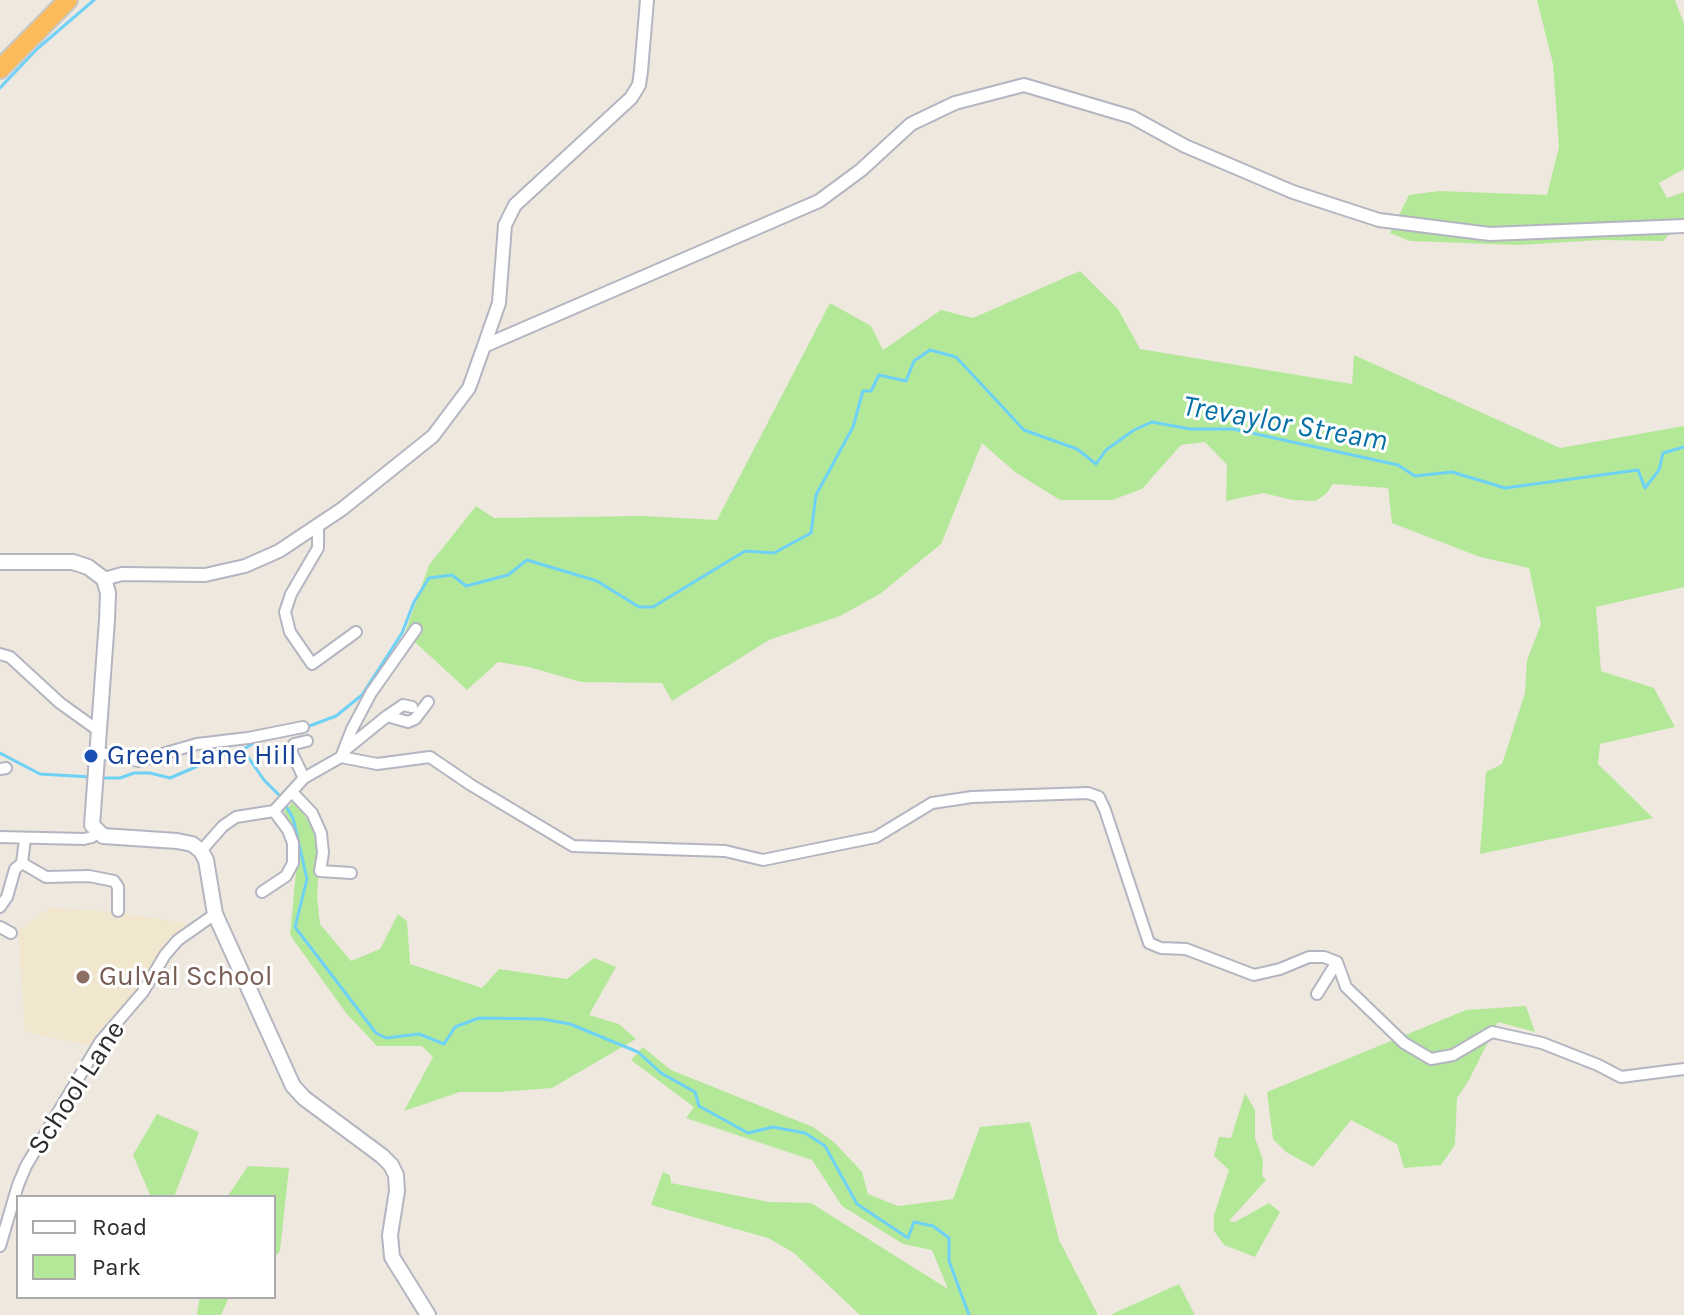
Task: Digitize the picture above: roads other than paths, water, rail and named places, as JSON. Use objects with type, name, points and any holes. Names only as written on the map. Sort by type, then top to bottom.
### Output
[{"type":"highway","points":[[0,69],[68,0]]},
{"type":"main road","points":[[0,562],[73,562],[88,567],[104,579],[108,593],[107,620],[92,825],[103,836],[177,841],[192,844],[201,851],[206,860],[215,914],[293,1086],[304,1098],[382,1156],[396,1175],[397,1191],[390,1235],[392,1257],[428,1315]]},
{"type":"street","points":[[104,579],[122,574],[205,575],[232,570],[279,551],[318,527],[433,436],[469,388],[484,346],[499,303],[505,225],[515,205],[631,98],[639,85],[647,0]]},
{"type":"street","points":[[484,346],[819,201],[861,170],[911,124],[955,103],[1024,85],[1132,117],[1185,146],[1293,192],[1379,220],[1490,234],[1684,226]]},
{"type":"street","points":[[318,527],[318,548],[291,594],[285,612],[290,632],[312,664],[356,632]]},
{"type":"street","points":[[343,753],[371,693],[416,629]]},
{"type":"street","points":[[1,653],[10,657],[69,710],[99,731]]},
{"type":"street","points":[[387,716],[408,722],[415,719],[428,702]]},
{"type":"street","points":[[201,851],[223,826],[236,817],[276,810],[304,778],[343,753],[403,705],[412,707]]},
{"type":"street","points":[[96,760],[138,761],[197,744],[303,727]]},
{"type":"street","points":[[304,778],[291,751],[294,744],[307,741]]},
{"type":"street","points":[[343,753],[377,764],[430,757],[573,846],[725,851],[763,860],[876,837],[932,803],[972,797],[1088,793],[1099,797],[1105,810],[1149,943],[1161,948],[1186,949],[1254,975],[1309,957],[1324,957],[1337,962],[1346,987],[1404,1043],[1431,1059],[1453,1055],[1492,1032],[1542,1043],[1621,1077],[1684,1069]]},
{"type":"street","points":[[289,795],[312,813],[321,833],[323,853],[320,871],[351,873]]},
{"type":"street","points":[[262,892],[286,876],[293,863],[293,843],[276,810]]},
{"type":"street","points":[[0,837],[84,839],[97,832]]},
{"type":"street","points":[[0,905],[7,897],[15,869],[22,863],[25,839]]},
{"type":"street","points":[[22,863],[46,877],[89,876],[114,881],[118,887],[118,911]]},
{"type":"street","name":"School Lane","points":[[0,1246],[26,1166],[100,1042],[133,1005],[178,940],[215,914]]},
{"type":"street","points":[[0,927],[11,933]]},
{"type":"street","points":[[1317,994],[1337,962]]},
{"type":"waterway","points":[[0,88],[37,49],[94,0]]},
{"type":"waterway","name":"Trevaylor Stream","points":[[304,728],[336,716],[362,695],[402,633],[414,602],[429,578],[452,575],[466,586],[508,575],[527,560],[597,581],[639,607],[653,607],[745,551],[774,553],[811,533],[816,495],[853,427],[863,391],[871,391],[879,375],[906,381],[914,361],[930,350],[956,357],[1024,430],[1077,449],[1096,464],[1106,450],[1134,430],[1152,422],[1190,429],[1233,429],[1398,465],[1415,476],[1452,472],[1505,488],[1638,470],[1645,488],[1659,470],[1663,453],[1684,447]]},
{"type":"waterway","name":"Trevaylor Stream","points":[[238,753],[258,740]]},
{"type":"waterway","points":[[0,753],[40,774],[91,777]]},
{"type":"waterway","points":[[98,778],[120,778],[134,773],[170,778],[228,753],[248,757],[280,796],[293,818],[307,879],[295,927],[376,1033],[386,1038],[419,1034],[444,1044],[455,1027],[479,1018],[542,1019],[570,1024],[638,1052],[661,1073],[695,1092],[699,1106],[748,1133],[773,1127],[805,1133],[825,1146],[857,1204],[908,1238],[914,1222],[933,1226],[949,1238],[949,1261],[969,1315]]},
{"type":"place","name":"Green Lane Hill","points":[[91,756]]},
{"type":"place","name":"Gulval School","points":[[83,977]]}]
